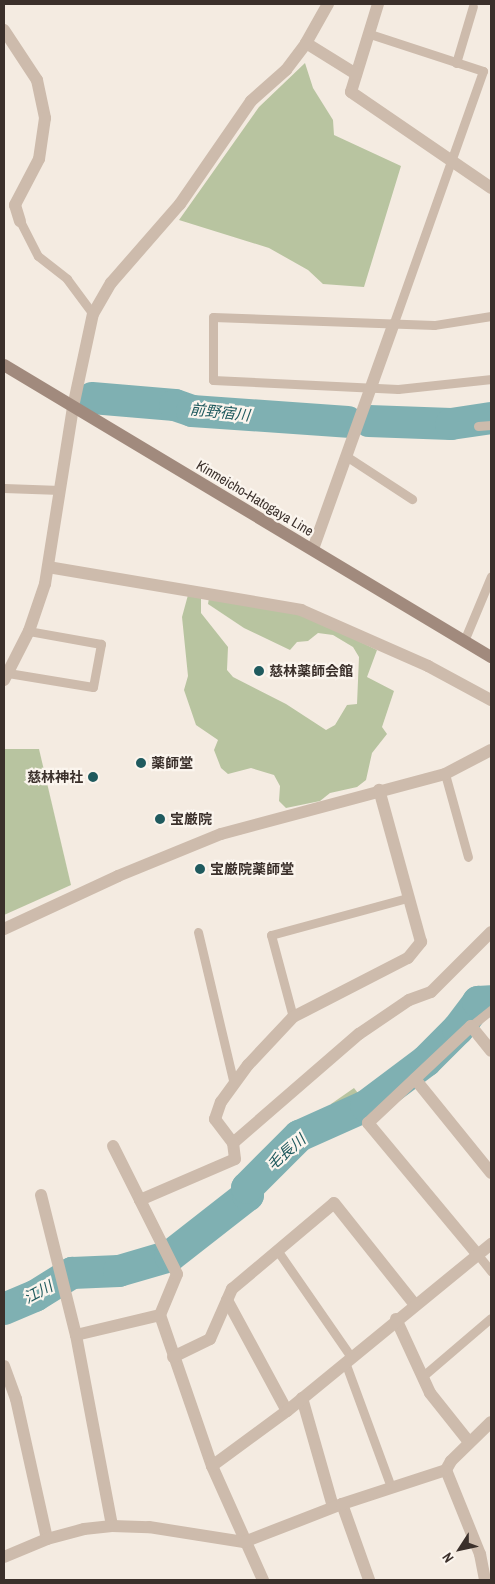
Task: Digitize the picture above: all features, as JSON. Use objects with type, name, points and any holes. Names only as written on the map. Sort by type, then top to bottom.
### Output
[{"type":"main road","name":"Kinmeicho-Hatogaya Line","points":[[4,365],[491,657]]},
{"type":"street","points":[[6,676],[28,631],[45,584],[73,407],[93,314],[111,283],[180,204],[251,100],[286,70],[306,43],[328,4]]},
{"type":"street","points":[[378,4],[351,92],[491,188]]},
{"type":"street","points":[[4,30],[37,80],[45,118],[39,159],[15,205],[20,221]]},
{"type":"street","points":[[306,43],[356,74]]},
{"type":"street","points":[[313,549],[346,456],[373,388],[394,325]]},
{"type":"street","points":[[48,567],[301,610],[428,666],[491,700]]},
{"type":"street","points":[[4,929],[118,876],[221,834],[378,790],[445,774],[491,750]]},
{"type":"street","points":[[140,1200],[235,1159],[232,1143],[215,1119],[221,1102],[234,1084],[293,1018],[408,958],[421,942],[378,790]]},
{"type":"street","points":[[232,1143],[359,1034],[409,1000],[431,992],[491,932]]},
{"type":"street","points":[[478,1255],[368,1123],[471,1026],[491,1051]]},
{"type":"street","points":[[415,1079],[491,1173]]},
{"type":"street","points":[[113,1146],[177,1274],[160,1315],[212,1466],[262,1580]]},
{"type":"street","points":[[41,1195],[76,1335],[112,1526]]},
{"type":"street","points":[[173,1357],[210,1339],[232,1289],[334,1203],[415,1305]]},
{"type":"street","points":[[212,1466],[287,1411],[396,1319],[491,1244]]},
{"type":"street","points":[[226,1300],[287,1411]]},
{"type":"street","points":[[76,1335],[160,1315]]},
{"type":"street","points":[[396,1319],[430,1393],[470,1442]]},
{"type":"street","points":[[4,1366],[16,1399],[46,1539]]},
{"type":"street","points":[[302,1398],[337,1505],[369,1580]]},
{"type":"street","points":[[4,1557],[46,1539],[84,1529],[112,1526],[149,1527],[244,1542],[337,1505],[446,1470],[470,1442],[491,1422]]},
{"type":"street","points":[[446,1470],[480,1554],[485,1580]]},
{"type":"lane","points":[[456,63],[473,6]]},
{"type":"lane","points":[[370,34],[483,71],[394,325]]},
{"type":"lane","points":[[20,221],[38,256],[67,279],[93,314]]},
{"type":"lane","points":[[491,316],[434,325],[213,317],[213,380],[398,389],[491,379]]},
{"type":"lane","points":[[478,426],[491,425]]},
{"type":"lane","points":[[346,456],[412,499]]},
{"type":"lane","points":[[4,488],[60,490]]},
{"type":"lane","points":[[464,641],[491,576]]},
{"type":"lane","points":[[6,676],[93,688],[101,644],[28,631]]},
{"type":"lane","points":[[445,774],[468,856]]},
{"type":"lane","points":[[293,1018],[271,935],[408,898]]},
{"type":"lane","points":[[198,932],[234,1084]]},
{"type":"lane","points":[[471,1026],[491,1010]]},
{"type":"lane","points":[[277,1250],[348,1360],[391,1487]]},
{"type":"lane","points":[[478,1255],[491,1271]]},
{"type":"lane","points":[[423,1376],[491,1318]]},
{"type":"green space","points":[[305,63],[313,88],[333,120],[334,135],[401,166],[364,287],[323,284],[308,270],[269,248],[179,220],[259,107]]},
{"type":"green space","points":[[188,595],[201,596],[201,613],[228,647],[227,670],[233,677],[286,704],[326,730],[335,725],[347,705],[357,704],[359,657],[353,647],[333,635],[318,633],[308,641],[297,642],[290,650],[244,628],[208,604],[209,598],[306,616],[377,650],[367,677],[394,691],[382,727],[387,734],[372,753],[366,780],[357,787],[330,793],[320,801],[286,808],[279,801],[280,786],[274,775],[251,768],[228,774],[221,768],[214,750],[218,740],[196,725],[184,690],[188,676],[182,617]]},
{"type":"green space","points":[[4,749],[39,749],[71,885],[4,915]]},
{"type":"green space","points":[[354,1088],[364,1101],[339,1114],[331,1104]]},
{"type":"waterway","name":"前野宿川","points":[[92,398],[175,405],[192,411],[348,422]]},
{"type":"waterway","name":"前野宿川","points":[[369,421],[451,424],[491,418]]},
{"type":"waterway","name":"毛長川","points":[[4,1309],[35,1296],[72,1273],[119,1271],[170,1256],[248,1195],[247,1188],[299,1136],[366,1106],[426,1061],[458,1029],[478,1002],[491,1001]]},
{"type":"place","name":"慈林薬師会館","points":[[259,671]]},
{"type":"place","name":"薬師堂","points":[[141,763]]},
{"type":"place","name":"慈林神社","points":[[93,777]]},
{"type":"place","name":"宝厳院","points":[[160,819]]},
{"type":"place","name":"宝厳院薬師堂","points":[[200,869]]},
{"type":"water label","name":"江川","points":[[38,1292]]}]
